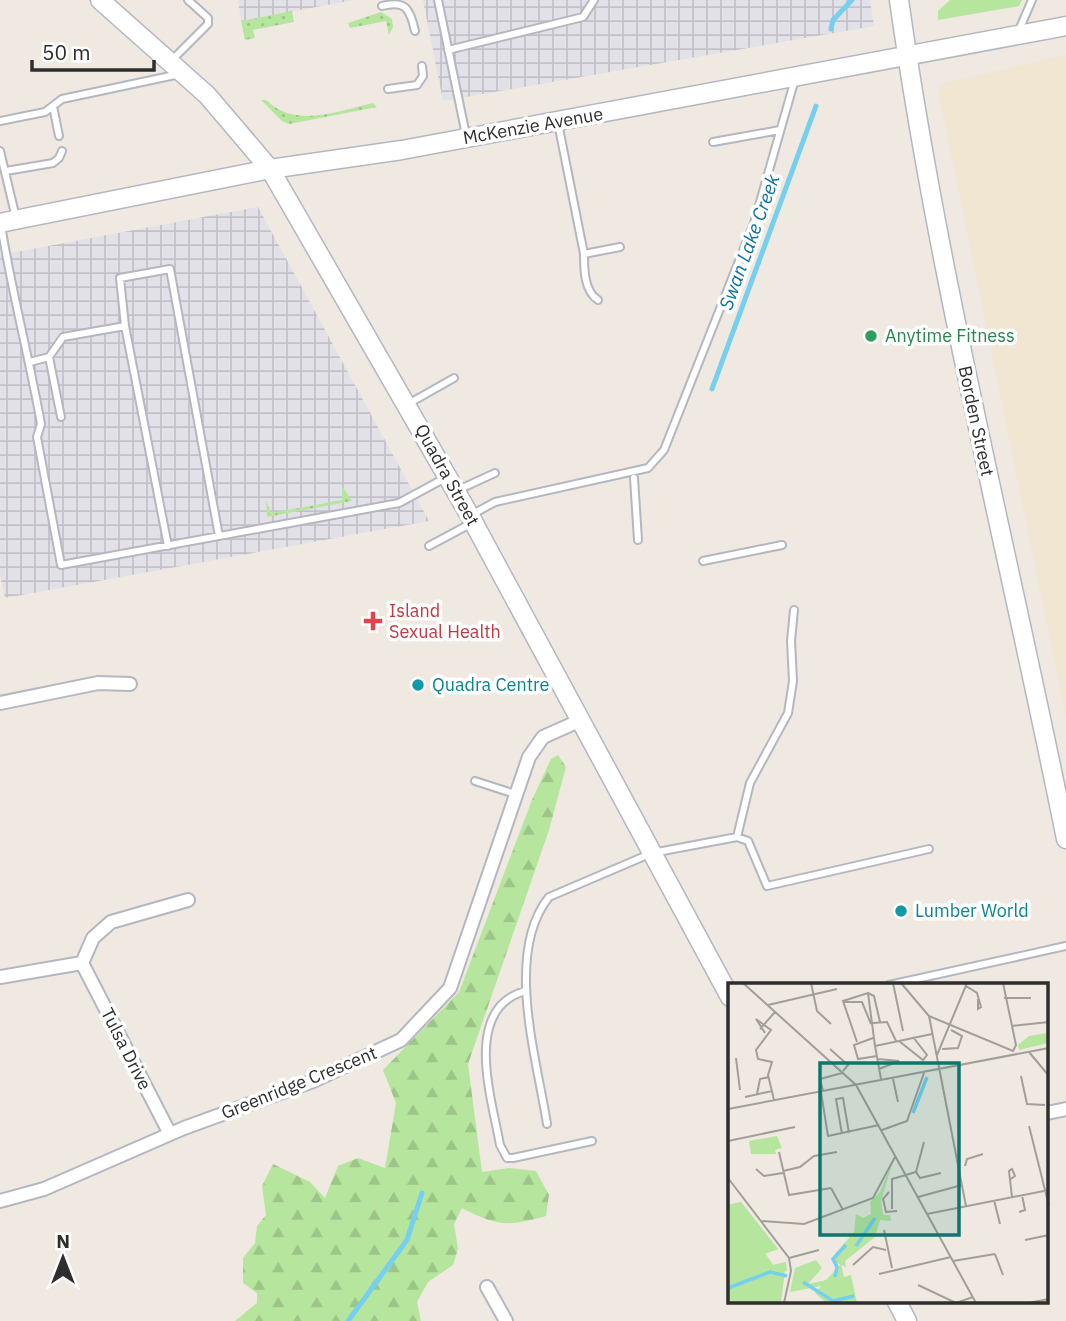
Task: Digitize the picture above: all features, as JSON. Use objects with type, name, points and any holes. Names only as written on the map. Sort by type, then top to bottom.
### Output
[{"type":"main road","name":"Quadra Street","points":[[100,0],[224,113],[270,169],[472,519],[728,993]]},
{"type":"main road","name":"Borden Street","points":[[898,0],[960,345],[1061,790],[1066,839]]},
{"type":"main road","name":"McKenzie Avenue","points":[[6,222],[270,169],[467,138],[1066,26]]},
{"type":"main road","points":[[898,1304],[907,1321]]},
{"type":"street","points":[[0,703],[98,683],[130,684]]},
{"type":"street","name":"Greenridge Crescent","points":[[0,1201],[44,1189],[170,1134],[313,1081],[401,1040],[450,988],[529,757],[543,737],[579,721]]},
{"type":"street","points":[[0,977],[82,963],[93,938],[111,922],[188,900]]},
{"type":"street","name":"Tulsa Drive","points":[[82,963],[170,1134]]},
{"type":"street","points":[[1048,1113],[1066,1109]]},
{"type":"street","points":[[487,1287],[506,1321]]},
{"type":"lane","points":[[0,121],[45,112],[62,99],[176,68],[208,24],[208,18],[188,0]]},
{"type":"lane","points":[[438,0],[467,138]]},
{"type":"lane","points":[[448,50],[583,17],[594,0]]},
{"type":"lane","points":[[1017,35],[1032,0]]},
{"type":"lane","points":[[382,6],[395,2],[404,4],[410,10],[415,31]]},
{"type":"lane","points":[[388,89],[418,85],[423,76],[422,66]]},
{"type":"lane","points":[[429,546],[495,502],[649,468],[664,450],[745,247],[795,77]]},
{"type":"lane","points":[[53,106],[59,136]]},
{"type":"lane","points":[[557,121],[584,254],[583,269],[589,290],[598,300]]},
{"type":"lane","points":[[713,142],[781,127]]},
{"type":"lane","points":[[0,150],[6,171],[6,222],[18,323],[25,335],[30,362],[41,424],[37,437],[61,565],[399,503],[452,484],[495,473]]},
{"type":"lane","points":[[6,171],[53,163],[60,158],[62,151]]},
{"type":"lane","points":[[584,254],[620,247]]},
{"type":"lane","points":[[168,545],[125,326],[120,278],[170,269],[219,537]]},
{"type":"lane","points":[[30,362],[49,358],[63,337],[125,326]]},
{"type":"lane","points":[[49,358],[61,417]]},
{"type":"lane","points":[[408,404],[454,378]]},
{"type":"lane","points":[[634,478],[638,540]]},
{"type":"lane","points":[[703,561],[782,545]]},
{"type":"lane","points":[[737,837],[743,803],[750,783],[788,713],[793,681],[791,640],[794,610]]},
{"type":"lane","points":[[475,781],[515,794]]},
{"type":"lane","points":[[547,1124],[525,991],[529,938],[540,908],[549,897],[652,853],[737,837],[748,841],[767,886],[929,849]]},
{"type":"lane","points":[[898,983],[1066,946]]},
{"type":"lane","points":[[525,991],[511,995],[500,1007],[487,1030],[484,1046],[500,1145],[507,1158],[513,1158],[592,1142]]},
{"type":"shaded area","points":[[238,0],[354,0],[241,21]]},
{"type":"shaded area","points":[[423,0],[870,0],[874,26],[443,101]]},
{"type":"shaded area","points":[[1066,55],[1066,718],[939,95],[940,84]]},
{"type":"shaded area","points":[[258,207],[429,521],[5,598],[0,575],[0,255]]},
{"type":"green space","points":[[950,0],[1022,0],[1019,6],[938,20],[938,11]]},
{"type":"green space","points":[[292,11],[294,22],[253,30],[255,38],[245,40],[241,21]]},
{"type":"green space","points":[[381,12],[392,19],[393,27],[389,35],[386,21],[350,28],[348,23]]},
{"type":"green space","points":[[261,100],[266,100],[290,114],[304,116],[373,103],[377,107],[289,124],[282,121]]},
{"type":"green space","points":[[342,486],[352,501],[267,517],[266,501],[271,513],[342,500]]},
{"type":"green space","points":[[558,755],[566,767],[549,830],[468,1064],[482,1172],[509,1168],[536,1171],[549,1195],[546,1216],[503,1223],[462,1208],[454,1224],[458,1249],[453,1265],[428,1282],[417,1302],[421,1321],[235,1321],[257,1303],[257,1293],[243,1283],[243,1258],[255,1243],[257,1226],[266,1215],[262,1186],[273,1164],[310,1182],[325,1198],[338,1166],[358,1158],[385,1168],[396,1103],[383,1070],[459,992],[532,800],[551,759]]},
{"type":"waterway","name":"Swan Lake Creek","points":[[831,29],[833,20],[852,0]]},
{"type":"waterway","name":"Swan Lake Creek","points":[[712,389],[816,106]]},
{"type":"waterway","name":"Swan Lake Creek","points":[[348,1321],[407,1240],[422,1193]]},
{"type":"place","name":"Anytime Fitness","points":[[871,336]]},
{"type":"place","name":"Island Sexual Health","points":[[373,621]]},
{"type":"place","name":"Quadra Centre","points":[[418,685]]},
{"type":"place","name":"Lumber World","points":[[901,911]]}]
